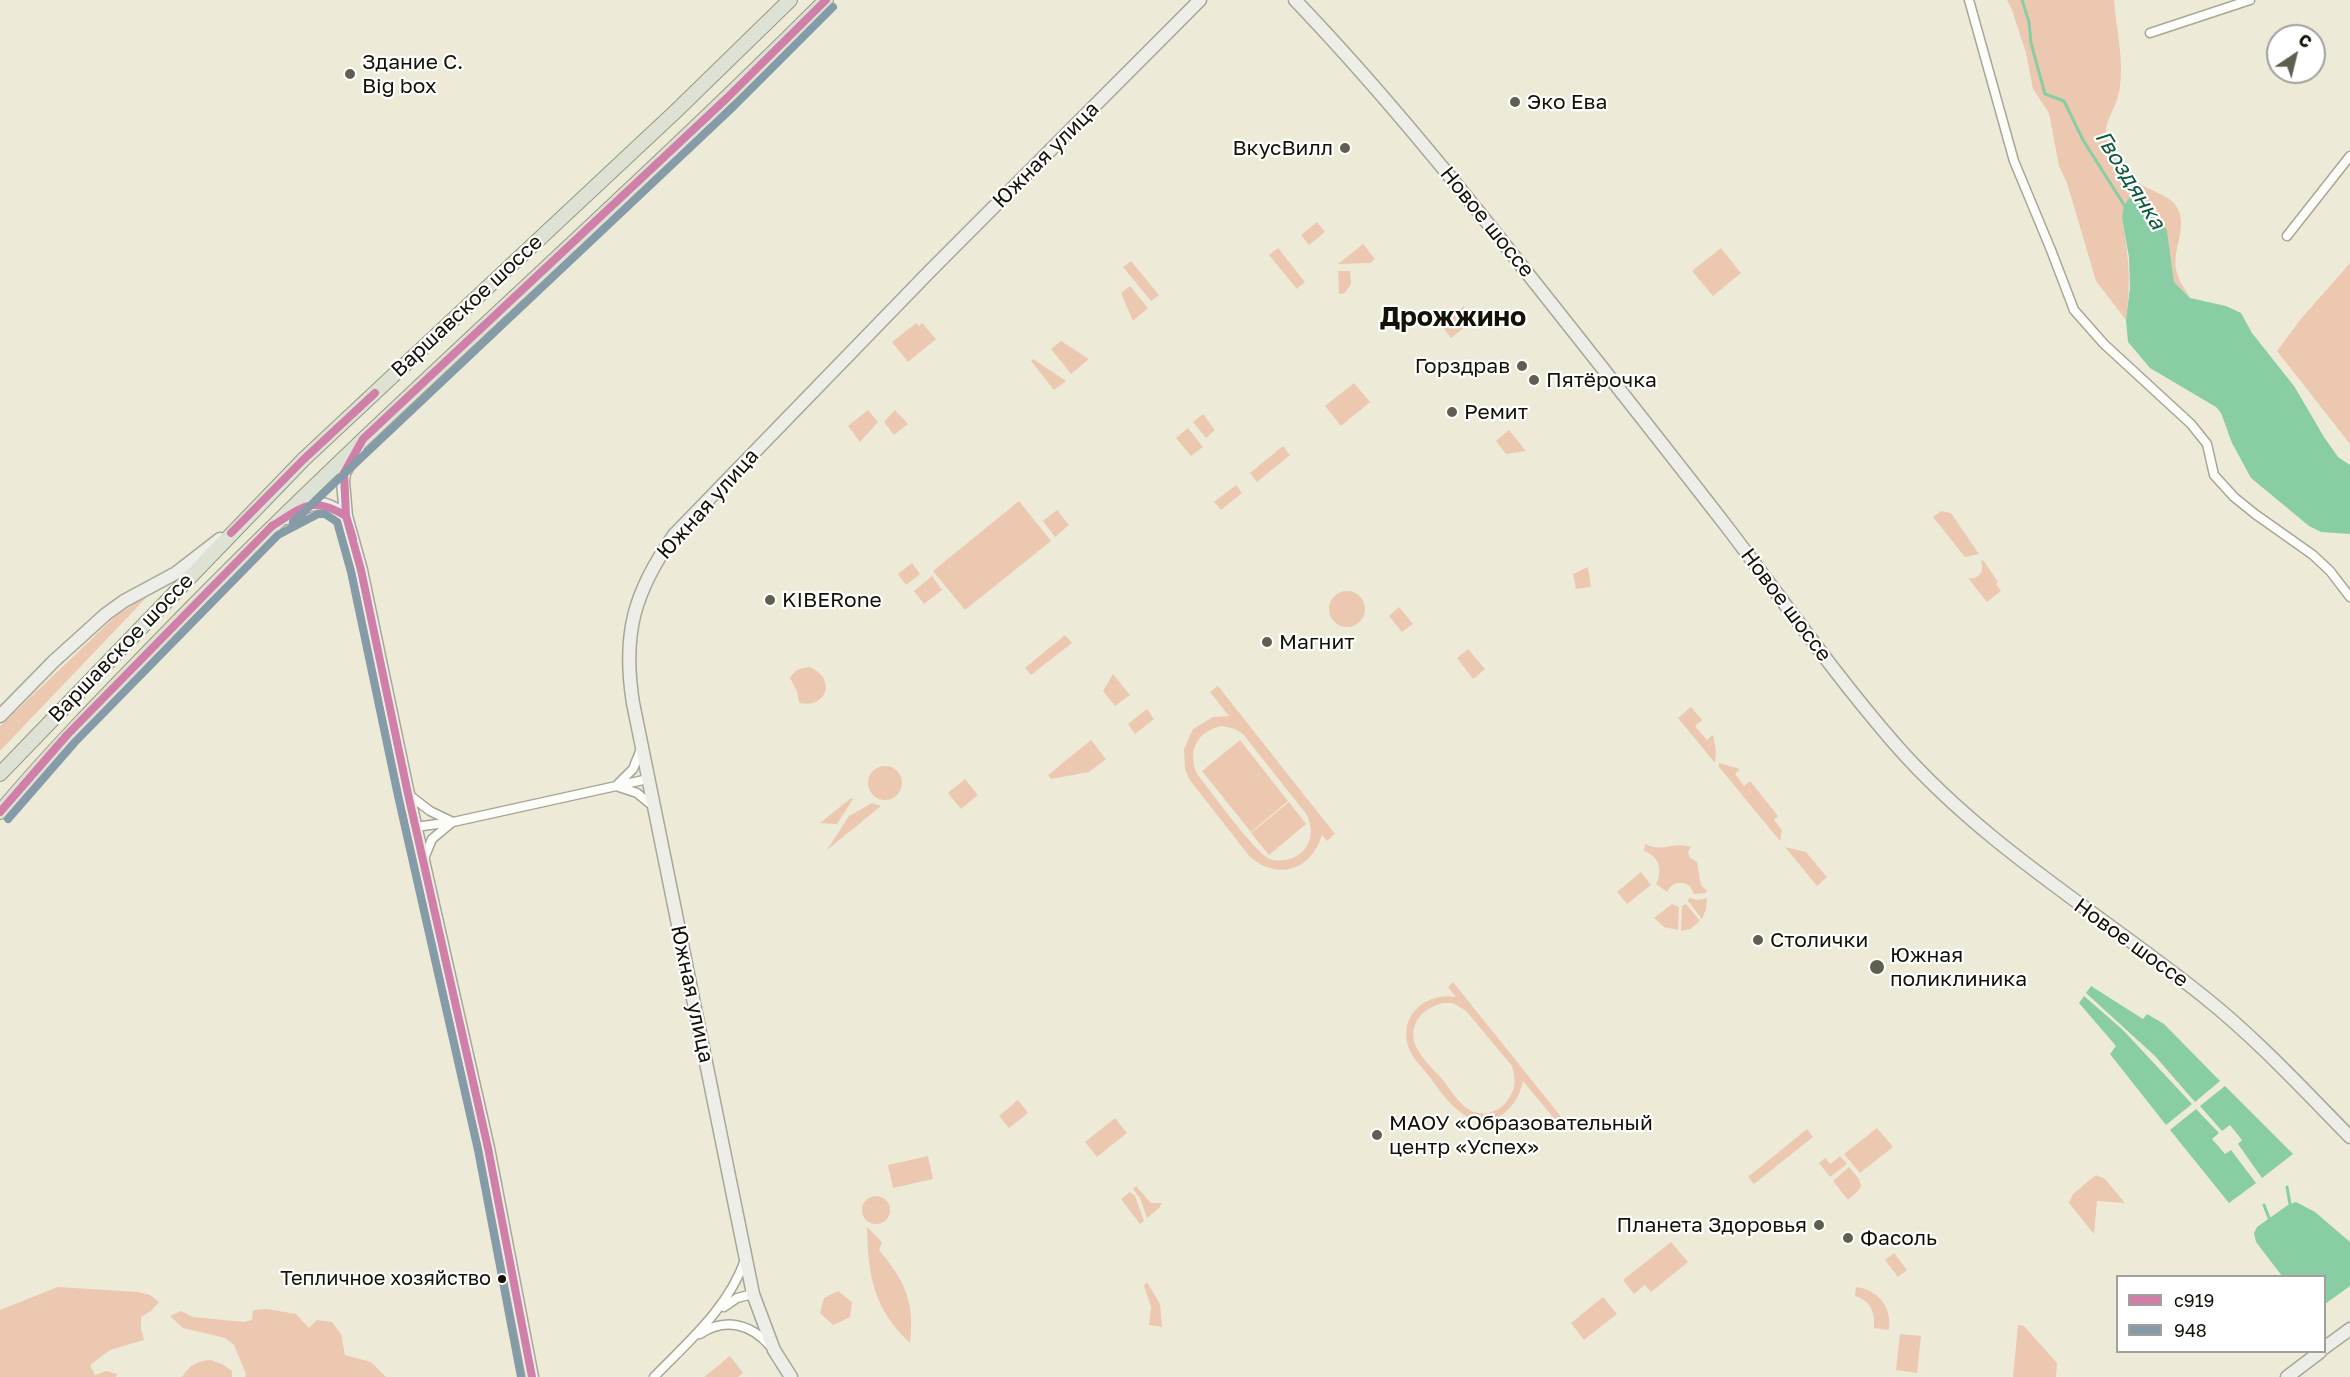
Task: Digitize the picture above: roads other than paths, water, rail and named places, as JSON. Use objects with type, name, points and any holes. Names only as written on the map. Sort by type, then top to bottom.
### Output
[{"type":"main road","name":"Варшавское шоссе","points":[[0,774],[304,459],[675,112],[790,0]]},
{"type":"main road","name":"Варшавское шоссе","points":[[0,812],[67,735],[272,526],[701,122],[826,0]]},
{"type":"street","name":"Южная улица","points":[[791,1377],[774,1350],[753,1294],[641,746],[628,673],[632,621],[640,594],[654,564],[675,535],[931,270],[1200,0]]},
{"type":"street","name":"Новое шоссе","points":[[1295,0],[1403,119],[1504,243],[1896,745],[1952,802],[2031,869],[2172,972],[2235,1024],[2350,1137]]},
{"type":"street","points":[[1969,0],[2014,161],[2074,310],[2104,344],[2191,424],[2207,444],[2214,475],[2234,497],[2254,514],[2313,555],[2330,571],[2350,597]]},
{"type":"street","points":[[2150,33],[2250,0]]},
{"type":"street","points":[[2287,236],[2350,156]]},
{"type":"street","points":[[363,439],[344,473],[342,482],[346,516],[361,570],[408,794],[488,1148],[532,1377]]},
{"type":"street","points":[[272,526],[316,503],[329,504],[346,516]]},
{"type":"street","points":[[0,716],[54,661],[106,614],[124,601],[176,573],[245,518]]},
{"type":"street","points":[[615,786],[633,769],[641,746]]},
{"type":"street","points":[[416,827],[453,822],[648,779]]},
{"type":"street","points":[[615,786],[637,793],[654,808]]},
{"type":"street","points":[[408,794],[430,811],[453,822]]},
{"type":"street","points":[[423,861],[432,839],[453,822]]},
{"type":"street","points":[[654,1377],[716,1312],[739,1276],[746,1257]]},
{"type":"street","points":[[716,1312],[737,1298],[753,1294]]},
{"type":"street","points":[[687,1343],[717,1325],[736,1324],[748,1327],[762,1336],[774,1350]]},
{"type":"street","points":[[2326,1347],[2350,1329]]},
{"type":"street","points":[[2287,1377],[2319,1353]]},
{"type":"waterway","name":"Гвоздянка","points":[[2022,0],[2045,94],[2064,101],[2083,140],[2126,208]]},
{"type":"waterway","points":[[2287,1187],[2290,1204]]},
{"type":"waterway","points":[[2264,1205],[2269,1218]]},
{"type":"place","name":"Здание C. Big box","points":[[350,74]]},
{"type":"place","name":"Эко Ева","points":[[1515,102]]},
{"type":"place","name":"ВкусВилл","points":[[1345,148]]},
{"type":"place","name":"Горздрав","points":[[1522,366]]},
{"type":"place","name":"Пятёрочка","points":[[1534,380]]},
{"type":"place","name":"Ремит","points":[[1452,412]]},
{"type":"place","name":"KIBERone","points":[[770,600]]},
{"type":"place","name":"Магнит","points":[[1267,642]]},
{"type":"place","name":"Столички","points":[[1758,940]]},
{"type":"place","name":"Южная поликлиника","points":[[1877,967]]},
{"type":"place","name":"МАОУ «Образовательный центр «Успех»","points":[[1377,1135]]},
{"type":"place","name":"Планета Здоровья","points":[[1819,1225]]},
{"type":"place","name":"Фасоль","points":[[1848,1238]]},
{"type":"place","name":"Тепличное хозяйство","points":[[502,1279]]},
{"type":"district","name":"Дрожжино","points":[[1453,317]]}]
